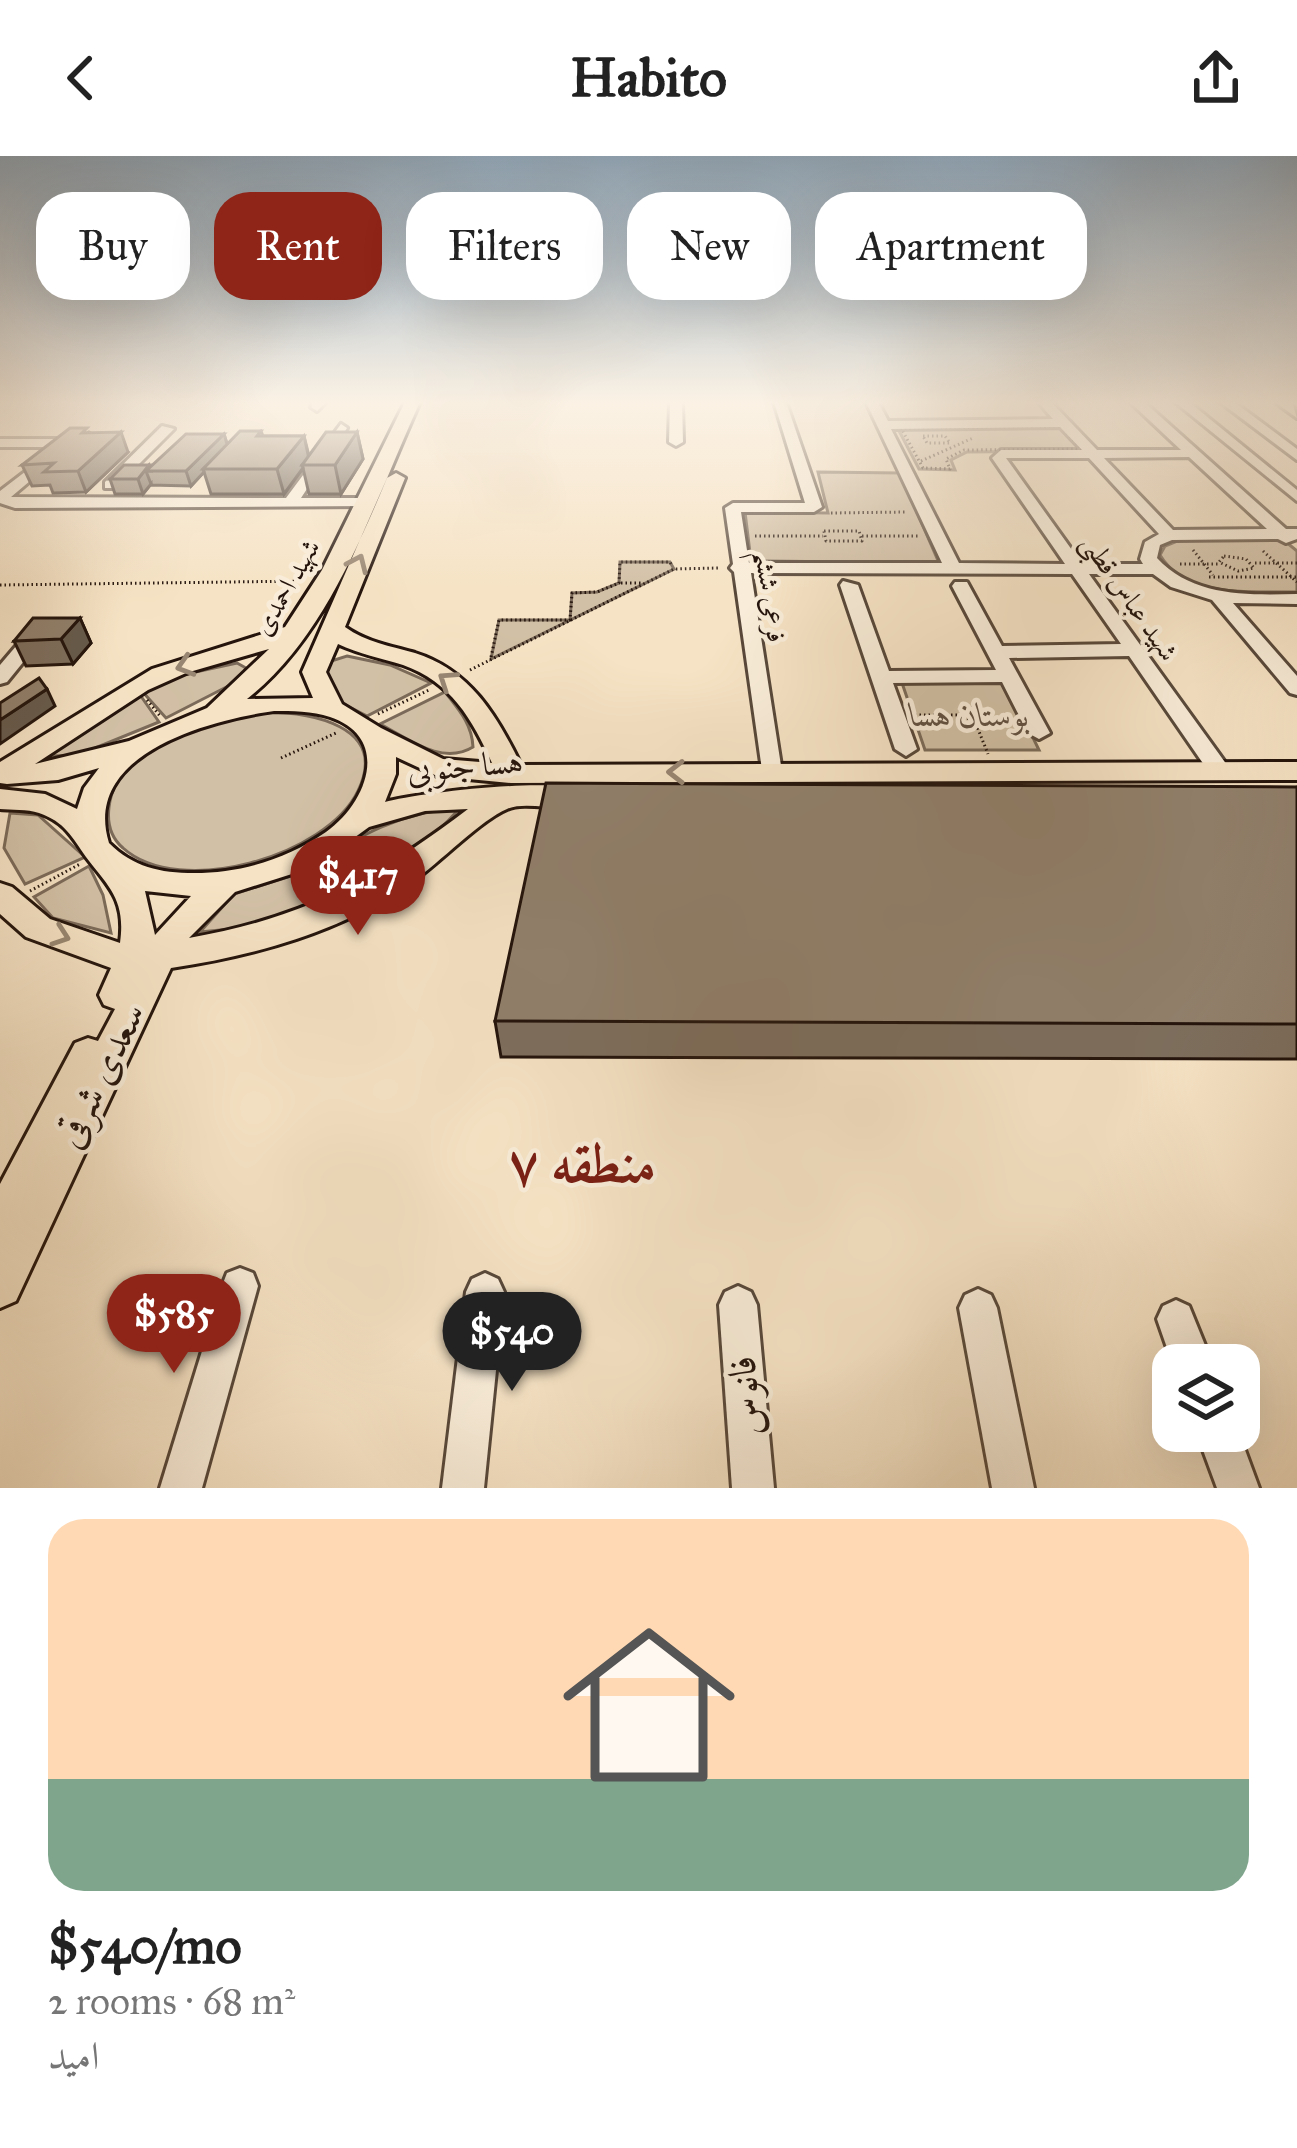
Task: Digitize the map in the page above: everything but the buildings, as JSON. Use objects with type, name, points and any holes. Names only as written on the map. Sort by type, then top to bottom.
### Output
[{"type":"main road","name":"شهید احمدی","points":[[211,713],[257,677],[297,631],[381,464]]},
{"type":"main road","name":"شهید احمدی","points":[[314,671],[405,464]]},
{"type":"main road","points":[[3,900],[38,928],[145,959],[256,937],[343,908],[424,859],[508,785],[490,724],[451,680],[416,662],[354,645],[330,627]]},
{"type":"main road","points":[[0,774],[135,686],[169,670],[271,643],[297,631]]},
{"type":"main road","points":[[257,677],[262,694],[278,697],[297,692],[314,671],[331,709]]},
{"type":"main road","points":[[0,774],[58,771],[211,713],[274,703],[331,709],[360,722],[375,735],[384,753],[385,774],[361,819],[296,862],[225,883],[164,884],[99,847],[60,811],[32,802],[0,800]]},
{"type":"main road","points":[[99,847],[92,804],[104,781],[161,734]]},
{"type":"main road","name":"هسا جنوبی","points":[[375,735],[437,766],[508,785],[1049,782],[1219,770],[1297,771]]},
{"type":"main road","points":[[424,801],[404,791],[406,782],[418,770],[437,766]]},
{"type":"main road","points":[[32,802],[60,792],[70,779],[58,771]]},
{"type":"main road","name":"هسا جنوبی","points":[[361,819],[508,785],[771,772],[1297,793]]},
{"type":"main road","name":"سعدی شرقی","points":[[99,847],[131,892],[145,959]]},
{"type":"main road","name":"سعدی شرقی","points":[[0,1285],[145,959],[225,883]]},
{"type":"main road","name":"سعدی شرقی","points":[[0,1229],[116,1022]]},
{"type":"street","points":[[40,464],[0,499],[15,503],[362,503]]},
{"type":"street","points":[[91,503],[131,464]]},
{"type":"street","points":[[290,503],[316,464]]},
{"type":"street","points":[[800,464],[814,510]]},
{"type":"street","points":[[902,464],[951,565]]},
{"type":"street","name":"شهید عباس قطبی","points":[[1003,464],[1219,770]]},
{"type":"street","points":[[1103,464],[1176,537]]},
{"type":"street","points":[[1196,464],[1277,538],[1297,548]]},
{"type":"street","points":[[1198,464],[1277,538]]},
{"type":"street","points":[[1257,464],[1297,497]]},
{"type":"street","points":[[190,503],[202,489]]},
{"type":"street","name":"فرعی ششم","points":[[771,772],[733,508],[814,510]]},
{"type":"street","points":[[1277,538],[1176,537],[1153,542],[1156,564],[1177,583],[1297,599]]},
{"type":"street","points":[[738,568],[1156,564]]},
{"type":"street","points":[[849,585],[906,748]]},
{"type":"street","points":[[961,586],[1039,733]]},
{"type":"street","points":[[1220,588],[1297,689]]},
{"type":"street","points":[[0,678],[49,620]]},
{"type":"street","points":[[996,652],[1134,650]]},
{"type":"street","points":[[881,677],[1008,676]]},
{"type":"street","points":[[181,1488],[240,1286]]},
{"type":"street","points":[[463,1488],[485,1292]]},
{"type":"street","name":"فانوس","points":[[738,1305],[752,1488]]},
{"type":"street","points":[[978,1308],[1013,1488]]},
{"type":"street","points":[[1176,1319],[1185,1344]]},
{"type":"street","points":[[1225,1452],[1238,1488]]},
{"type":"path","points":[[921,464],[950,469],[950,464]]},
{"type":"path","points":[[814,510],[917,512]]},
{"type":"path","points":[[824,531],[859,532],[861,536],[862,541],[826,541],[824,531]]},
{"type":"path","points":[[748,536],[825,536]]},
{"type":"path","points":[[861,536],[927,536]]},
{"type":"path","points":[[1176,537],[1220,588]]},
{"type":"path","points":[[1276,563],[1277,538]]},
{"type":"path","points":[[1220,564],[1220,557],[1229,556],[1253,563],[1297,563]]},
{"type":"path","points":[[619,583],[620,562],[670,562],[674,569]]},
{"type":"path","points":[[1244,571],[1255,568],[1253,563]]},
{"type":"path","points":[[1276,563],[1295,579]]},
{"type":"path","points":[[1156,564],[1220,564],[1244,571],[1265,591]]},
{"type":"path","points":[[451,680],[674,569],[738,568]]},
{"type":"path","points":[[1198,577],[1220,588],[1250,577],[1295,579]]},
{"type":"path","points":[[0,585],[323,581]]},
{"type":"path","points":[[570,620],[572,593],[644,583]]},
{"type":"path","points":[[491,659],[499,620],[570,620]]},
{"type":"path","points":[[135,686],[161,734]]},
{"type":"path","points":[[961,715],[960,710],[971,706],[989,715],[1006,716]]},
{"type":"path","points":[[913,715],[961,715],[975,722],[987,750]]},
{"type":"path","points":[[975,722],[989,715]]},
{"type":"path","points":[[3,900],[99,847]]},
{"type":"green space","points":[[916,464],[953,464],[955,470],[919,469]]},
{"type":"green space","points":[[818,472],[900,473],[939,563],[751,561],[745,512],[828,513]]},
{"type":"green space","points":[[1187,537],[1280,537],[1297,551],[1297,592],[1222,590],[1186,579],[1160,555],[1165,546]]},
{"type":"green space","points":[[620,562],[670,562],[674,569],[491,659],[499,620],[570,620],[572,593],[597,592],[619,583]]},
{"type":"green space","points":[[347,656],[390,665],[431,683],[367,716],[330,697],[320,673],[328,662]]},
{"type":"green space","points":[[237,663],[246,668],[240,680],[166,718],[141,690],[177,676]]},
{"type":"green space","name":"بوستان هسا","points":[[901,680],[1005,680],[1039,750],[925,750]]},
{"type":"green space","points":[[138,692],[159,722],[78,755],[53,756],[57,744]]},
{"type":"green space","points":[[445,692],[467,724],[473,747],[438,752],[380,724]]},
{"type":"green space","points":[[263,712],[322,720],[354,737],[363,751],[365,769],[358,791],[341,814],[285,851],[214,870],[179,870],[148,863],[119,844],[110,829],[109,807],[116,784],[129,766],[169,739]]},
{"type":"green space","points":[[460,808],[417,847],[334,894],[308,867],[399,820]]},
{"type":"green space","points":[[10,813],[38,815],[85,857],[25,884],[4,848]]},
{"type":"green space","points":[[89,866],[103,895],[111,933],[53,918],[34,897]]},
{"type":"green space","points":[[297,874],[322,901],[251,927],[200,932],[234,894]]},
{"type":"district","name":"منطقه ۷","points":[[582,1164]]}]
